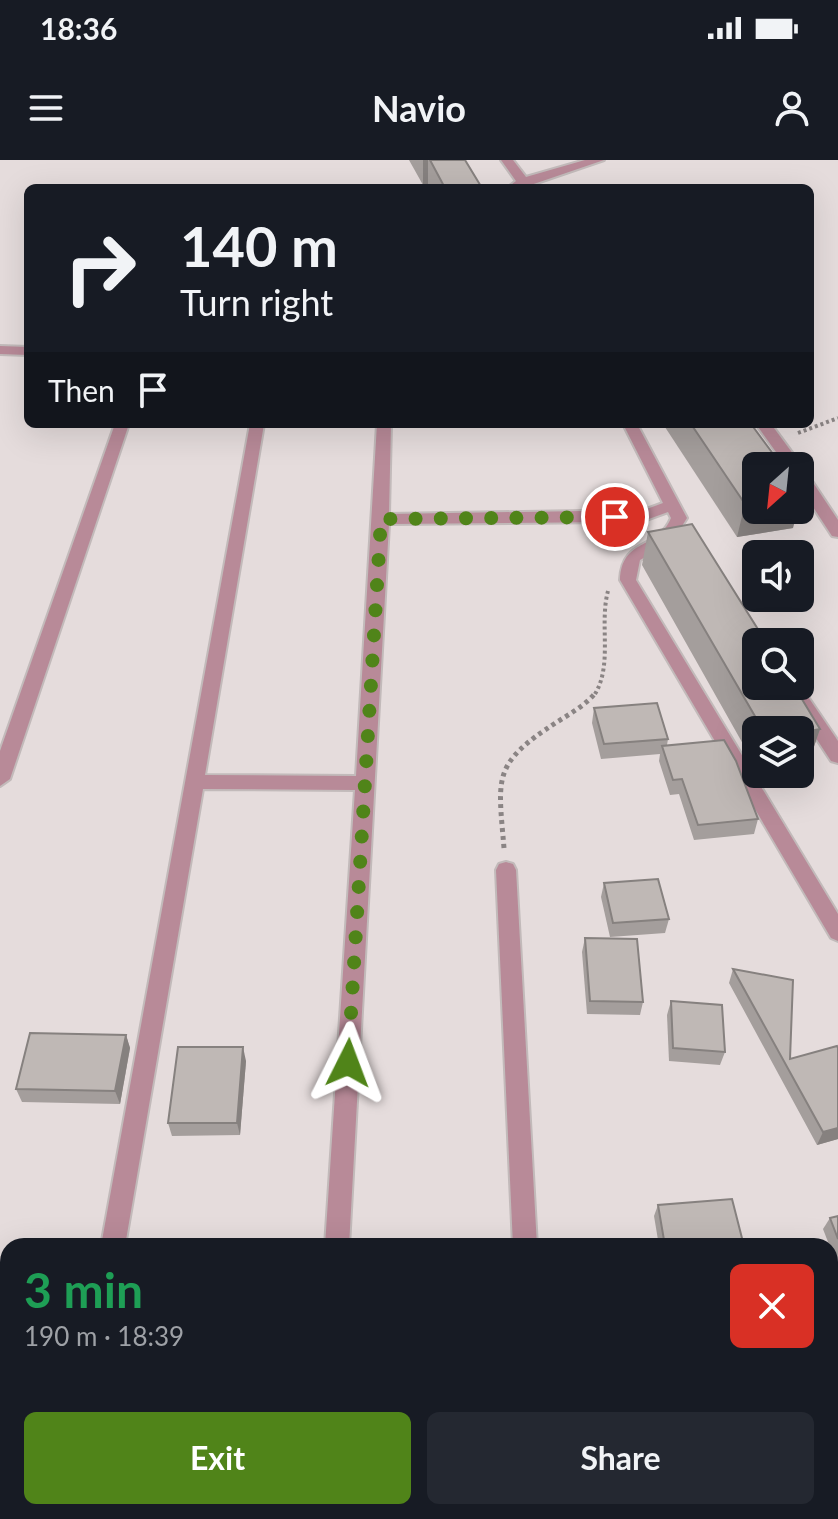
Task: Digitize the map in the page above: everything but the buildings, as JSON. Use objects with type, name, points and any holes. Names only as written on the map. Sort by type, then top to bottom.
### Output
[{"type":"street","points":[[507,160],[518,184]]},
{"type":"street","points":[[521,184],[598,160]]},
{"type":"street","points":[[0,350],[24,351]]},
{"type":"street","points":[[0,779],[121,428]]},
{"type":"street","points":[[114,1238],[256,428]]},
{"type":"street","points":[[337,1238],[384,428]]},
{"type":"street","points":[[632,428],[679,518],[676,529],[661,542],[630,556],[627,562],[628,580],[838,932]]},
{"type":"street","points":[[766,428],[784,452]]},
{"type":"street","points":[[814,496],[838,532]]},
{"type":"street","points":[[381,519],[646,515],[679,518]]},
{"type":"street","points":[[800,700],[838,756]]},
{"type":"street","points":[[196,782],[365,783]]},
{"type":"street","points":[[506,870],[525,1238]]},
{"type":"path","points":[[814,427],[838,418]]},
{"type":"path","points":[[777,442],[813,428]]},
{"type":"path","points":[[506,870],[499,778],[504,762],[526,742],[583,705],[597,691],[602,681],[601,621],[606,595],[611,585],[627,570]]},
{"type":"route","points":[[348,1063],[381,519],[615,517]]}]
